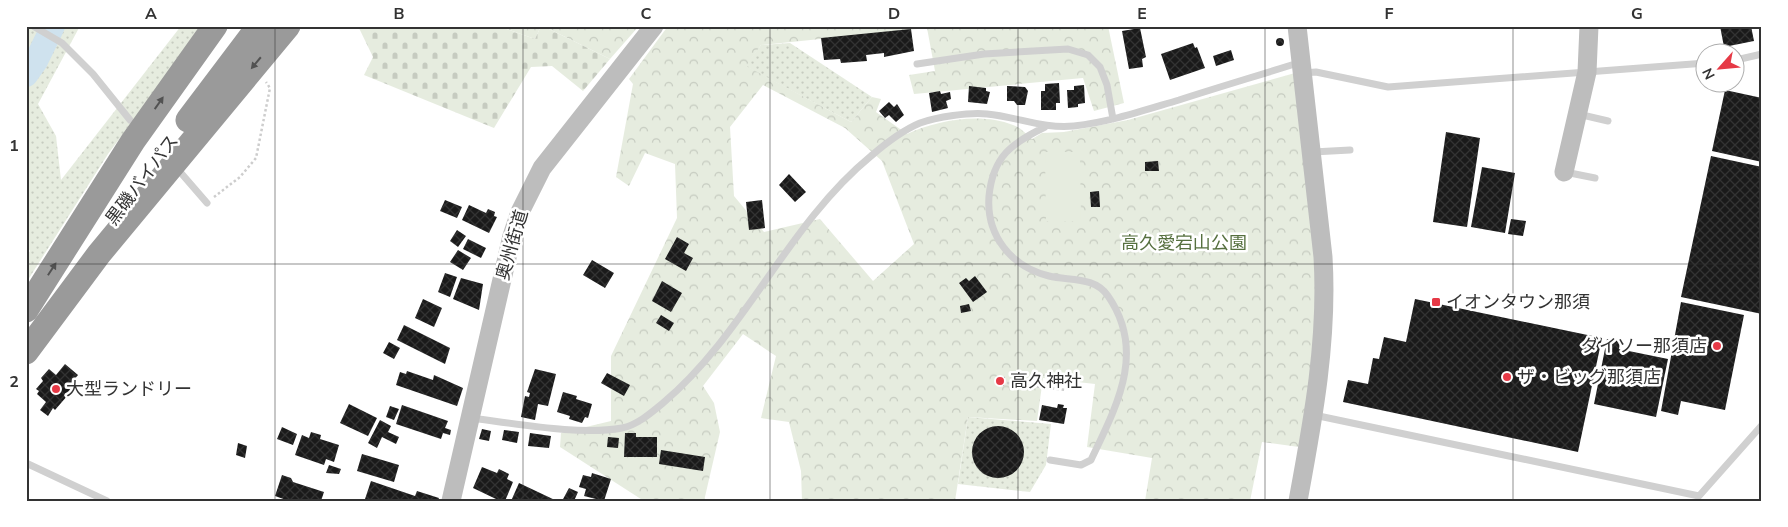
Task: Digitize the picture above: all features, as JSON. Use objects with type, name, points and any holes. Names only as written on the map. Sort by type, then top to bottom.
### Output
[{"type":"highway","points":[[26,310],[133,141],[216,26]]},
{"type":"highway","name":"黒磯バイパス","points":[[26,334],[258,26]]},
{"type":"highway","points":[[26,352],[99,254],[288,26]]},
{"type":"street","name":"奥州街道","points":[[451,501],[512,236],[530,191],[542,168],[654,26]]},
{"type":"street","points":[[1296,26],[1323,257],[1325,292],[1324,332],[1314,415],[1298,501]]},
{"type":"street","points":[[1564,172],[1587,72],[1589,26]]},
{"type":"lane","points":[[33,26],[62,43],[93,74],[130,120]]},
{"type":"lane","points":[[917,64],[984,54],[1068,49],[1088,55],[1100,67],[1107,85],[1113,119]]},
{"type":"lane","points":[[1746,58],[1762,54]]},
{"type":"lane","points":[[470,418],[536,427],[597,430],[623,428],[636,423],[680,389],[722,339],[797,234],[857,167],[892,138],[921,123],[964,115],[986,114],[1045,127],[1078,126],[1113,119],[1302,68],[1388,87],[1696,64]]},
{"type":"lane","points":[[1578,114],[1608,121]]},
{"type":"lane","points":[[1045,127],[1012,145],[1000,158],[990,191],[988,210],[992,228],[1001,245],[1023,267],[1049,276],[1089,281],[1107,294],[1123,328],[1126,345],[1125,374],[1120,398],[1091,460],[1081,465],[1050,460]]},
{"type":"lane","points":[[1310,152],[1350,150]]},
{"type":"lane","points":[[1564,172],[1594,178]]},
{"type":"lane","points":[[181,173],[207,203]]},
{"type":"lane","points":[[1314,415],[1700,496],[1762,425]]},
{"type":"lane","points":[[26,463],[107,501]]},
{"type":"path","points":[[207,203],[240,177],[256,158],[270,88],[254,66]]},
{"type":"path","points":[[1007,383],[1066,390]]},
{"type":"green space","points":[[26,26],[80,26],[38,104],[56,136],[61,180],[181,26],[204,26],[108,154],[26,283],[26,256],[30,251],[26,245]]},
{"type":"green space","points":[[358,26],[498,26],[535,39],[541,26],[543,26],[610,59],[583,91],[552,66],[531,67],[494,128],[364,75],[373,57]]},
{"type":"green space","points":[[498,26],[541,26],[535,39]]},
{"type":"green space","points":[[543,26],[639,26],[610,59]]},
{"type":"green space","name":"高久愛宕山公園","points":[[668,26],[1108,26],[1124,103],[1094,111],[1083,78],[914,94],[909,75],[935,71],[927,28],[761,45],[746,66],[851,122],[872,97],[881,99],[876,112],[907,134],[932,125],[973,118],[1000,121],[1016,126],[1032,139],[1042,133],[1064,132],[1128,120],[1295,73],[1318,252],[1317,341],[1299,447],[1262,442],[1250,501],[1145,501],[1152,458],[1087,447],[1095,384],[1043,378],[1037,421],[968,417],[955,501],[802,501],[801,471],[789,422],[761,418],[776,356],[743,334],[703,386],[714,403],[720,432],[704,501],[644,501],[560,447],[561,433],[611,421],[611,356],[677,218],[675,164],[645,153],[629,186],[616,177],[633,84],[629,79]],"holes":[[[763,85],[845,128],[882,161],[914,244],[873,281],[820,219],[764,232],[734,196],[730,127]]]},
{"type":"green space","points":[[790,43],[872,97],[851,122],[745,66],[761,45]]},
{"type":"green space","points":[[1045,152],[1080,152],[1081,221],[1046,221]]},
{"type":"green space","points":[[968,417],[1051,424],[1046,465],[1030,492],[958,484]]},
{"type":"building","points":[[1720,26],[1751,26],[1754,41],[1723,42]]},
{"type":"building","points":[[1140,28],[1146,57],[1142,59],[1143,67],[1129,69],[1122,31]]},
{"type":"building","points":[[911,29],[914,51],[884,57],[884,53],[866,55],[867,61],[841,63],[840,59],[824,60],[821,38]]},
{"type":"building","points":[[1280,38],[1284,42],[1280,46],[1276,42]]},
{"type":"building","points":[[1193,43],[1195,48],[1197,47],[1205,68],[1170,80],[1161,54]]},
{"type":"building","points":[[1231,50],[1234,60],[1216,66],[1213,56]]},
{"type":"building","points":[[1059,83],[1060,103],[1056,103],[1056,110],[1041,110],[1041,91],[1045,91],[1045,84]]},
{"type":"building","points":[[1084,85],[1085,103],[1078,104],[1078,107],[1068,108],[1067,90],[1074,90],[1074,86]]},
{"type":"building","points":[[969,86],[986,88],[986,91],[990,92],[987,104],[968,102]]},
{"type":"building","points":[[1007,86],[1025,87],[1028,91],[1025,105],[1017,105],[1014,101],[1007,101]]},
{"type":"building","points":[[940,91],[941,94],[950,92],[951,99],[946,101],[948,108],[932,112],[929,93]]},
{"type":"building","points":[[1725,92],[1734,92],[1762,98],[1762,162],[1712,151]]},
{"type":"building","points":[[889,102],[894,107],[897,104],[904,115],[896,122],[889,115],[885,118],[879,111]]},
{"type":"building","points":[[1446,132],[1480,138],[1467,227],[1433,222]]},
{"type":"building","points":[[1711,156],[1762,167],[1762,314],[1681,297]]},
{"type":"building","points":[[1158,161],[1159,171],[1145,171],[1145,162]]},
{"type":"building","points":[[1482,167],[1515,173],[1505,233],[1471,227]]},
{"type":"building","points":[[789,174],[806,192],[795,202],[779,185]]},
{"type":"building","points":[[1099,191],[1100,207],[1091,207],[1090,192]]},
{"type":"building","points":[[445,200],[462,207],[457,218],[440,211]]},
{"type":"building","points":[[762,200],[765,228],[749,230],[746,202]]},
{"type":"building","points":[[469,205],[486,213],[488,209],[495,212],[494,216],[497,217],[489,233],[462,220]]},
{"type":"building","points":[[1511,219],[1526,221],[1523,236],[1508,234]]},
{"type":"building","points":[[457,230],[466,236],[458,247],[450,241]]},
{"type":"building","points":[[677,237],[689,244],[684,253],[693,258],[686,271],[665,259]]},
{"type":"building","points":[[468,239],[486,248],[481,258],[463,249]]},
{"type":"building","points":[[458,250],[471,258],[463,270],[450,262]]},
{"type":"building","points":[[592,260],[614,273],[605,288],[583,275]]},
{"type":"building","points":[[445,273],[457,277],[450,297],[438,292]]},
{"type":"building","points":[[975,276],[987,292],[973,302],[959,283],[966,278],[969,281]]},
{"type":"building","points":[[461,278],[483,284],[479,310],[453,299]]},
{"type":"building","points":[[662,281],[682,293],[671,312],[652,301]]},
{"type":"building","points":[[423,299],[442,308],[434,327],[415,318]]},
{"type":"building","points":[[1415,299],[1602,338],[1578,452],[1343,402],[1348,380],[1368,384],[1373,358],[1379,359],[1384,337],[1406,342]]},
{"type":"building","points":[[1681,302],[1744,315],[1725,410],[1681,401],[1678,415],[1661,411]]},
{"type":"building","points":[[969,304],[971,311],[961,313],[960,306]]},
{"type":"building","points":[[661,315],[674,323],[669,331],[656,323]]},
{"type":"building","points":[[404,325],[450,348],[445,364],[397,340]]},
{"type":"building","points":[[1607,339],[1620,341],[1619,349],[1668,359],[1656,417],[1594,404]]},
{"type":"building","points":[[389,342],[400,348],[394,359],[383,353]]},
{"type":"building","points":[[65,364],[78,375],[70,385],[74,388],[55,410],[53,408],[48,416],[40,410],[46,402],[37,394],[39,391],[36,389],[43,381],[41,378],[49,369],[56,375]]},
{"type":"building","points":[[535,369],[556,374],[548,406],[538,404],[535,420],[521,417],[525,396],[529,397],[530,393],[527,392]]},
{"type":"building","points":[[407,371],[433,380],[434,375],[463,388],[457,406],[396,385],[400,372],[406,374]]},
{"type":"building","points":[[607,373],[630,385],[624,396],[601,383]]},
{"type":"building","name":"高久神社","points":[[997,376],[1005,377],[1004,386],[996,385]]},
{"type":"building","points":[[563,392],[577,396],[576,399],[592,404],[588,418],[585,417],[582,423],[569,419],[570,416],[557,412]]},
{"type":"building","points":[[349,404],[377,418],[368,436],[340,423]]},
{"type":"building","points":[[1058,404],[1064,405],[1063,408],[1067,408],[1064,424],[1039,420],[1042,405],[1057,408]]},
{"type":"building","points":[[402,405],[448,421],[445,428],[451,430],[450,435],[443,433],[441,439],[396,424]]},
{"type":"building","points":[[390,406],[399,409],[394,420],[386,417]]},
{"type":"building","points":[[380,420],[391,426],[388,432],[399,437],[396,444],[382,437],[377,448],[368,443]]},
{"type":"building","points":[[993,426],[1003,426],[1017,433],[1024,447],[1024,457],[1017,471],[1003,478],[993,478],[983,474],[976,467],[972,457],[972,447],[976,437],[983,430]]},
{"type":"building","points":[[282,427],[297,434],[293,445],[277,439]]},
{"type":"building","points":[[482,429],[491,431],[489,441],[479,439]]},
{"type":"building","points":[[504,430],[519,432],[517,443],[502,440]]},
{"type":"building","points":[[311,432],[321,435],[320,439],[339,445],[334,462],[326,459],[324,465],[295,455],[302,435],[309,438]]},
{"type":"building","points":[[530,433],[551,436],[549,448],[528,446]]},
{"type":"building","points":[[625,433],[636,433],[636,437],[657,437],[657,457],[624,457]]},
{"type":"building","points":[[608,437],[619,438],[618,448],[607,447]]},
{"type":"building","points":[[238,443],[247,446],[245,458],[236,455]]},
{"type":"building","points":[[661,450],[705,457],[703,471],[659,464]]},
{"type":"building","points":[[362,454],[399,465],[394,482],[357,471]]},
{"type":"building","points":[[329,465],[341,469],[339,474],[326,473]]},
{"type":"building","points":[[482,467],[497,473],[499,469],[509,474],[507,479],[513,482],[505,501],[495,501],[496,499],[473,488]]},
{"type":"building","points":[[592,473],[611,479],[604,501],[584,496],[586,489],[579,487],[583,475],[591,477]]},
{"type":"building","points":[[282,475],[291,478],[293,482],[324,492],[321,501],[289,501],[275,496]]},
{"type":"building","points":[[371,481],[415,496],[417,491],[439,498],[438,501],[369,501],[365,499]]},
{"type":"building","points":[[519,483],[557,501],[511,501]]},
{"type":"building","points":[[569,488],[578,492],[574,501],[562,501]]},
{"type":"waterway","points":[[26,75],[36,61],[53,26]]},
{"type":"place","name":"イオンタウン那須","points":[[1436,302]]},
{"type":"place","name":"ダイソー那須店","points":[[1717,346]]},
{"type":"place","name":"ザ・ビッグ那須店","points":[[1507,377]]},
{"type":"place","name":"高久神社","points":[[1000,381]]},
{"type":"place","name":"大型ランドリー","points":[[56,389]]}]
